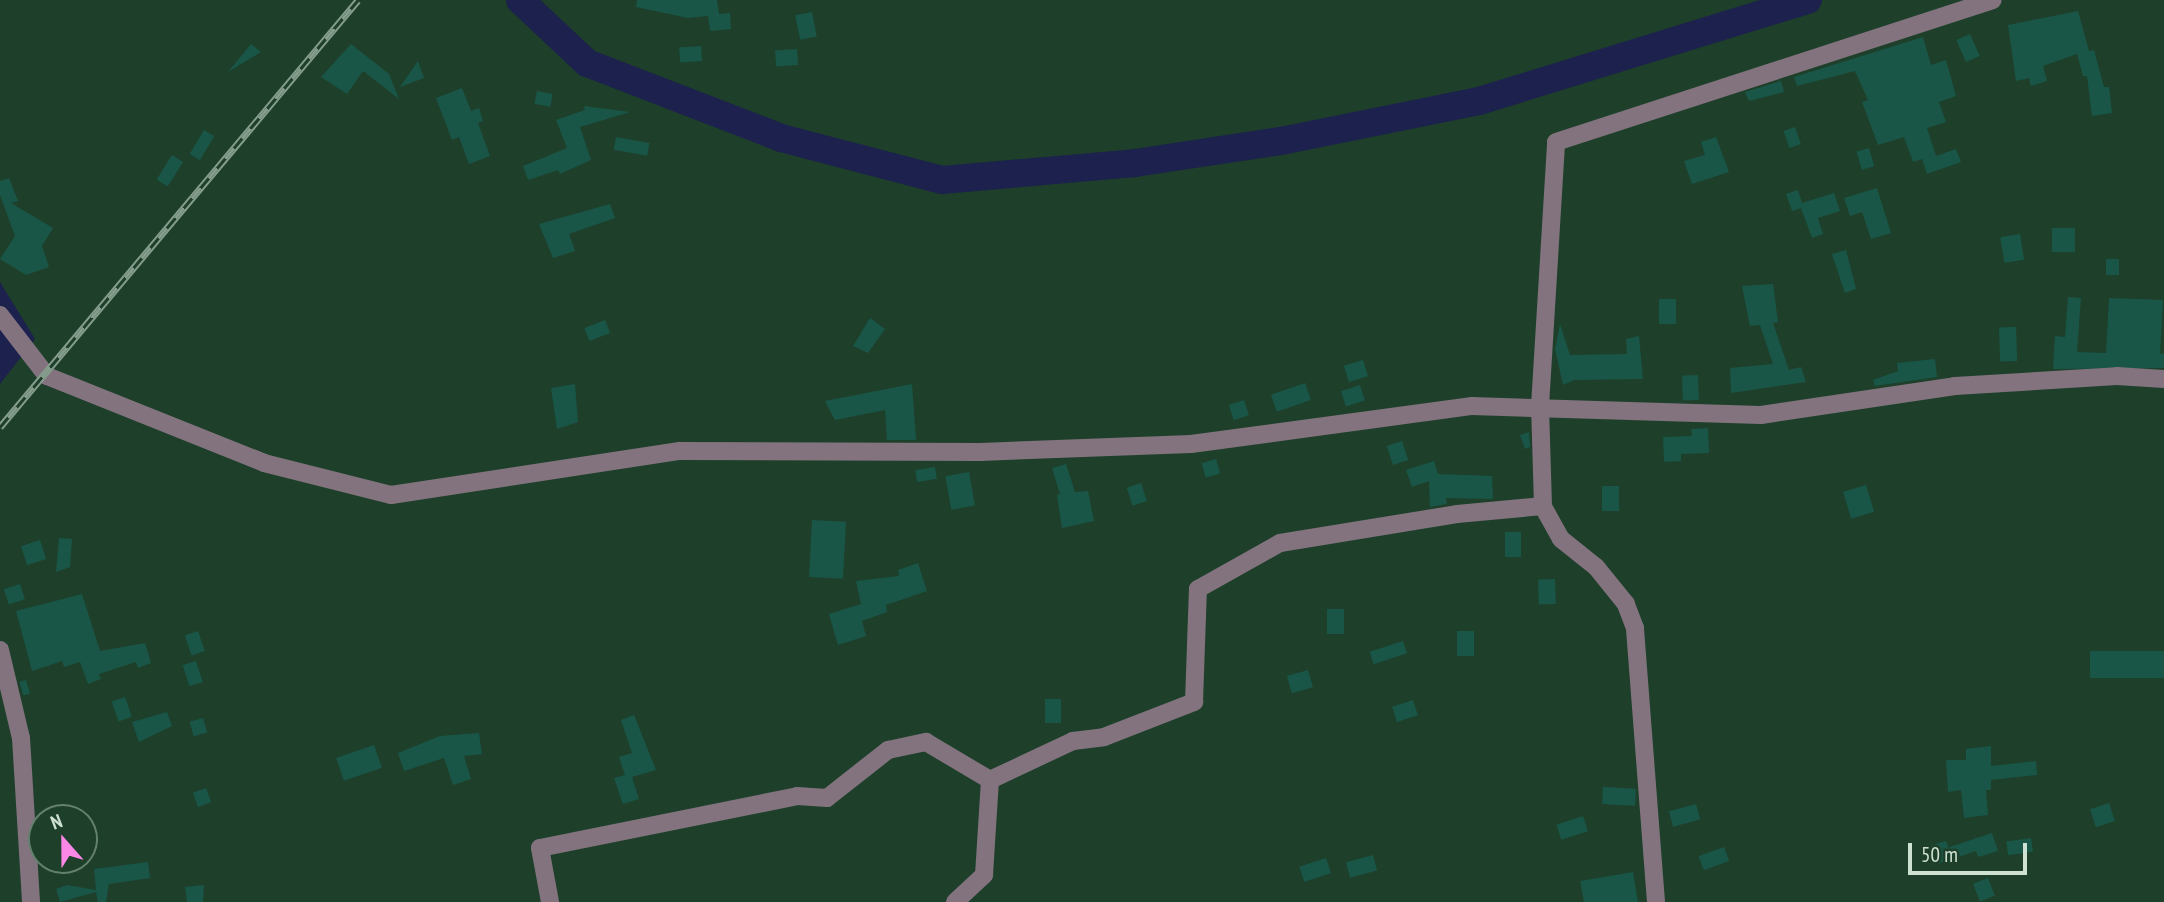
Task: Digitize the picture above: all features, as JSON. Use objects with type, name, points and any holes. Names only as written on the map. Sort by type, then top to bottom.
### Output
[{"type":"street","points":[[1656,902],[1635,628],[1626,604],[1596,567],[1560,539],[1543,506],[1540,406],[1556,142],[1992,0]]},
{"type":"street","points":[[0,315],[47,376],[264,463],[391,495],[680,451],[980,452],[1191,444],[1472,406],[1540,406],[1762,415],[1955,386],[2118,376],[2164,379]]},
{"type":"street","points":[[990,780],[1073,741],[1104,737],[1194,702],[1198,589],[1280,543],[1457,514],[1543,506]]},
{"type":"street","points":[[0,650],[21,738],[31,902]]},
{"type":"street","points":[[550,902],[540,848],[797,796],[827,798],[888,750],[926,742],[990,780]]},
{"type":"street","points":[[955,902],[984,875],[990,780]]},
{"type":"shaded area","points":[[0,282],[35,339],[0,384]]},
{"type":"building","points":[[637,0],[717,0],[719,14],[730,13],[731,29],[710,31],[708,16],[688,18],[636,7]]},
{"type":"building","points":[[2078,11],[2089,51],[2094,50],[2104,87],[2109,87],[2112,113],[2092,116],[2087,76],[2083,76],[2077,54],[2043,66],[2047,81],[2031,86],[2029,78],[2016,81],[2008,25]]},
{"type":"building","points":[[812,12],[817,37],[800,40],[795,15]]},
{"type":"building","points":[[1970,34],[1980,56],[1966,62],[1956,40]]},
{"type":"building","points":[[1923,37],[1931,65],[1946,60],[1956,96],[1939,102],[1946,122],[1927,128],[1936,156],[1956,149],[1961,162],[1927,174],[1922,159],[1913,162],[1904,137],[1878,145],[1862,102],[1868,100],[1855,71],[1797,86],[1794,77]]},
{"type":"building","points":[[251,44],[261,52],[228,72]]},
{"type":"building","points":[[351,44],[389,74],[399,99],[363,71],[347,94],[321,77]]},
{"type":"building","points":[[701,46],[702,61],[680,62],[679,48]]},
{"type":"building","points":[[797,49],[798,65],[776,66],[775,51]]},
{"type":"building","points":[[418,61],[424,78],[400,87]]},
{"type":"building","points":[[1781,81],[1784,92],[1749,101],[1745,92]]},
{"type":"building","points":[[462,88],[471,111],[479,108],[483,121],[478,123],[490,156],[469,164],[459,137],[452,140],[436,98]]},
{"type":"building","points":[[537,91],[553,94],[550,107],[535,104]]},
{"type":"building","points":[[584,106],[630,112],[580,127],[591,160],[560,174],[558,170],[528,180],[523,166],[567,148],[556,120],[585,110]]},
{"type":"building","points":[[1795,127],[1801,144],[1790,148],[1784,131]]},
{"type":"building","points":[[204,130],[214,136],[200,160],[190,154]]},
{"type":"building","points":[[616,137],[649,143],[647,156],[614,150]]},
{"type":"building","points":[[1716,137],[1729,172],[1692,184],[1684,161],[1705,155],[1701,142]]},
{"type":"building","points":[[1869,148],[1874,166],[1862,170],[1857,152]]},
{"type":"building","points":[[172,155],[183,162],[168,186],[157,180]]},
{"type":"building","points":[[9,178],[18,201],[11,203],[53,228],[42,246],[49,267],[26,275],[0,259],[15,236],[0,195],[0,181]]},
{"type":"building","points":[[1877,188],[1891,233],[1871,239],[1862,212],[1850,216],[1844,198]]},
{"type":"building","points":[[1798,190],[1802,203],[1834,193],[1840,211],[1818,218],[1823,234],[1812,238],[1801,208],[1792,211],[1786,194]]},
{"type":"building","points":[[610,204],[615,218],[569,234],[575,251],[553,258],[539,224]]},
{"type":"building","points":[[2052,228],[2075,228],[2075,252],[2052,252]]},
{"type":"building","points":[[2020,234],[2024,260],[2004,263],[2000,237]]},
{"type":"building","points":[[1846,250],[1856,289],[1845,293],[1832,254]]},
{"type":"building","points":[[2106,259],[2119,259],[2119,275],[2106,275]]},
{"type":"building","points":[[1773,284],[1778,322],[1773,323],[1789,370],[1801,367],[1806,382],[1731,393],[1730,368],[1773,364],[1760,325],[1750,326],[1742,286]]},
{"type":"building","points":[[2068,297],[2081,298],[2077,352],[2106,353],[2109,298],[2163,300],[2160,354],[2164,353],[2164,368],[2053,369],[2055,336],[2065,337]]},
{"type":"building","points":[[1659,299],[1676,299],[1676,324],[1659,324]]},
{"type":"building","points":[[870,318],[885,329],[868,353],[853,346]]},
{"type":"building","points":[[605,320],[610,333],[589,341],[584,328]]},
{"type":"building","points":[[1560,324],[1570,355],[1627,354],[1626,339],[1639,336],[1643,379],[1574,380],[1563,385],[1555,349]]},
{"type":"building","points":[[2016,327],[2017,361],[2000,362],[1999,328]]},
{"type":"building","points":[[1935,359],[1937,377],[1875,386],[1873,380],[1898,371],[1897,363]]},
{"type":"building","points":[[1363,360],[1368,376],[1349,382],[1344,366]]},
{"type":"building","points":[[1698,375],[1699,400],[1683,401],[1682,376]]},
{"type":"building","points":[[1305,383],[1311,400],[1277,412],[1271,395]]},
{"type":"building","points":[[575,384],[578,422],[557,429],[551,388]]},
{"type":"building","points":[[912,384],[916,440],[887,440],[885,410],[835,420],[825,401]]},
{"type":"building","points":[[1360,385],[1365,400],[1346,406],[1341,391]]},
{"type":"building","points":[[1244,400],[1249,415],[1234,420],[1229,405]]},
{"type":"building","points":[[1708,428],[1709,453],[1681,454],[1681,461],[1664,462],[1663,437],[1692,436],[1691,429]]},
{"type":"building","points":[[1529,432],[1530,447],[1525,449],[1520,435]]},
{"type":"building","points":[[1402,441],[1408,460],[1393,465],[1387,446]]},
{"type":"building","points":[[1216,459],[1220,473],[1206,478],[1202,463]]},
{"type":"building","points":[[1434,461],[1438,474],[1492,476],[1493,499],[1446,498],[1447,504],[1430,507],[1429,481],[1412,487],[1406,470]]},
{"type":"building","points":[[1066,464],[1075,492],[1088,491],[1094,521],[1062,528],[1057,495],[1060,494],[1052,468]]},
{"type":"building","points":[[935,467],[937,479],[917,482],[915,470]]},
{"type":"building","points":[[969,472],[975,505],[951,510],[945,476]]},
{"type":"building","points":[[1141,483],[1147,501],[1133,506],[1127,488]]},
{"type":"building","points":[[1866,485],[1874,512],[1851,519],[1843,492]]},
{"type":"building","points":[[1602,486],[1619,486],[1619,511],[1602,511]]},
{"type":"building","points":[[812,520],[846,522],[843,579],[809,577]]},
{"type":"building","points":[[1505,532],[1521,532],[1521,557],[1505,557]]},
{"type":"building","points":[[59,538],[72,539],[70,567],[56,572]]},
{"type":"building","points":[[40,540],[46,559],[27,565],[21,546]]},
{"type":"building","points":[[918,563],[927,591],[886,605],[887,612],[862,621],[866,636],[838,645],[829,614],[861,604],[856,581],[899,576],[898,570]]},
{"type":"building","points":[[1555,579],[1556,604],[1539,605],[1538,580]]},
{"type":"building","points":[[20,584],[25,599],[9,604],[4,589]]},
{"type":"building","points":[[82,594],[100,651],[145,643],[151,663],[138,668],[136,662],[99,674],[101,679],[88,684],[80,662],[64,667],[62,661],[32,671],[16,611]]},
{"type":"building","points":[[1327,609],[1344,609],[1344,634],[1327,634]]},
{"type":"building","points":[[198,631],[205,651],[192,655],[185,636]]},
{"type":"building","points":[[1457,631],[1474,631],[1474,656],[1457,656]]},
{"type":"building","points":[[1403,641],[1407,653],[1374,664],[1370,652]]},
{"type":"building","points":[[2090,651],[2164,651],[2164,678],[2090,678]]},
{"type":"building","points":[[196,661],[203,682],[189,686],[183,665]]},
{"type":"building","points":[[1308,670],[1313,687],[1292,693],[1287,676]]},
{"type":"building","points":[[26,680],[30,693],[23,695],[19,682]]},
{"type":"building","points":[[125,697],[132,717],[119,721],[112,702]]},
{"type":"building","points":[[1045,699],[1061,699],[1061,723],[1045,723]]},
{"type":"building","points":[[1413,700],[1418,715],[1397,722],[1392,707]]},
{"type":"building","points":[[167,712],[172,726],[139,742],[132,722]]},
{"type":"building","points":[[634,715],[656,770],[632,777],[639,799],[623,804],[614,778],[625,775],[619,757],[632,753],[621,720]]},
{"type":"building","points":[[203,718],[207,732],[194,736],[190,722]]},
{"type":"building","points":[[479,733],[482,754],[464,756],[471,779],[453,785],[444,758],[404,771],[398,753],[440,736]]},
{"type":"building","points":[[374,745],[382,768],[344,781],[336,758]]},
{"type":"building","points":[[1991,746],[1991,766],[2036,761],[2037,775],[1991,780],[1991,790],[1986,790],[1988,815],[1964,818],[1961,790],[1948,792],[1946,760],[1966,760],[1966,749]]},
{"type":"building","points":[[1603,787],[1636,789],[1635,806],[1602,804]]},
{"type":"building","points":[[206,788],[211,802],[198,807],[193,793]]},
{"type":"building","points":[[2109,803],[2115,821],[2096,827],[2090,809]]},
{"type":"building","points":[[1696,804],[1700,819],[1673,827],[1669,811]]},
{"type":"building","points":[[1583,816],[1588,831],[1561,840],[1556,825]]},
{"type":"building","points":[[1992,833],[1998,851],[1978,857],[1976,851],[1934,865],[1928,846],[1946,841],[1950,852],[1950,847]]},
{"type":"building","points":[[2031,838],[2033,852],[2008,855],[2006,841]]},
{"type":"building","points":[[1724,847],[1729,861],[1704,870],[1699,856]]},
{"type":"building","points":[[1373,855],[1377,870],[1350,878],[1346,862]]},
{"type":"building","points":[[1326,858],[1331,873],[1304,882],[1299,867]]},
{"type":"building","points":[[148,862],[150,878],[109,884],[106,902],[98,902],[96,892],[60,902],[56,889],[67,885],[96,890],[94,874],[98,874],[98,868]]},
{"type":"building","points":[[1633,872],[1638,902],[1584,902],[1580,881]]},
{"type":"building","points":[[1988,878],[1995,896],[1980,901],[1973,884]]},
{"type":"building","points":[[204,885],[203,902],[187,902],[185,887]]},
{"type":"waterway","points":[[520,0],[587,63],[781,138],[942,180],[1135,163],[1281,141],[1479,101],[1808,0]]},
{"type":"railway","points":[[0,427],[358,0]]}]
